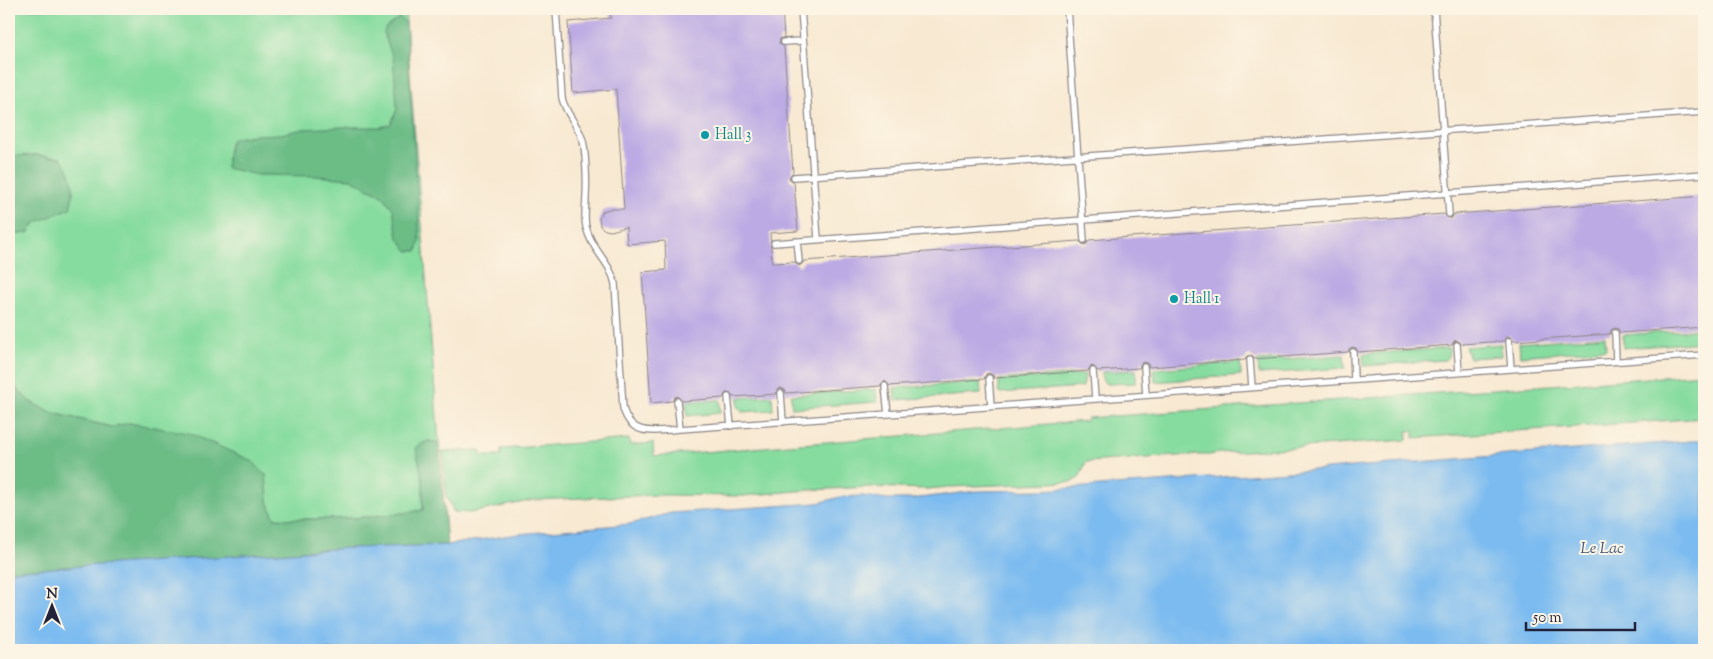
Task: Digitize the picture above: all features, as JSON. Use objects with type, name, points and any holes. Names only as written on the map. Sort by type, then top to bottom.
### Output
[{"type":"lane","points":[[556,9],[562,98],[564,106],[582,138],[584,146],[586,230],[612,272],[615,284],[623,408],[625,415],[632,424],[644,431],[1704,355]]},
{"type":"lane","points":[[801,9],[818,239]]},
{"type":"lane","points":[[1068,9],[1084,240]]},
{"type":"lane","points":[[1434,9],[1449,214]]},
{"type":"lane","points":[[784,42],[803,41]]},
{"type":"lane","points":[[794,177],[1078,155],[1704,112]]},
{"type":"lane","points":[[774,243],[1704,174]]},
{"type":"lane","points":[[797,241],[799,261]]},
{"type":"lane","points":[[1614,333],[1616,361]]},
{"type":"lane","points":[[1509,341],[1511,368]]},
{"type":"lane","points":[[1457,345],[1459,372]]},
{"type":"lane","points":[[1353,352],[1354,380]]},
{"type":"lane","points":[[1250,360],[1252,387]]},
{"type":"lane","points":[[1144,367],[1146,395]]},
{"type":"lane","points":[[1093,371],[1095,398]]},
{"type":"lane","points":[[989,378],[991,406]]},
{"type":"lane","points":[[886,386],[888,414]]},
{"type":"lane","points":[[780,393],[783,422]]},
{"type":"lane","points":[[728,397],[731,426]]},
{"type":"lane","points":[[678,401],[680,429]]},
{"type":"green space","points":[[9,9],[405,9],[439,443],[428,441],[416,447],[423,482],[423,510],[348,518],[274,518],[268,501],[266,475],[252,461],[225,450],[129,423],[112,427],[49,412],[29,401],[9,380],[9,235],[28,233],[35,223],[70,208],[61,158],[36,155],[9,156]]},
{"type":"green space","points":[[400,17],[406,23],[420,241],[417,251],[408,251],[398,238],[393,209],[383,196],[351,179],[257,175],[226,168],[232,139],[252,135],[281,134],[303,129],[381,127],[391,124],[397,109],[396,92],[393,58],[384,34],[385,28]]},
{"type":"green space","points":[[36,155],[61,158],[65,164],[71,176],[73,188],[70,208],[35,223],[28,233],[9,235],[9,156]]},
{"type":"green space","points":[[1704,329],[1704,342],[1623,348],[1623,335]]},
{"type":"green space","points":[[1605,336],[1606,349],[1520,356],[1519,343]]},
{"type":"green space","points":[[1501,344],[1501,356],[1469,358],[1465,347]]},
{"type":"green space","points":[[1449,348],[1448,357],[1445,360],[1364,366],[1363,354]]},
{"type":"green space","points":[[1344,355],[1345,368],[1259,374],[1258,361]]},
{"type":"green space","points":[[1240,362],[1241,375],[1155,382],[1154,369]]},
{"type":"green space","points":[[1136,370],[1136,383],[1106,384],[1102,379],[1102,372]]},
{"type":"green space","points":[[1085,374],[1083,387],[999,393],[999,380]]},
{"type":"green space","points":[[1704,374],[1704,418],[1414,438],[1414,431],[1407,431],[1407,440],[1086,462],[1079,478],[1071,482],[927,489],[870,487],[742,496],[658,495],[534,500],[470,513],[454,512],[446,496],[442,452],[480,450],[481,456],[501,456],[501,449],[629,439],[630,445],[653,443],[654,456],[1086,421],[1087,418]]},
{"type":"green space","points":[[9,380],[29,401],[49,412],[112,427],[129,423],[189,433],[252,461],[266,475],[268,501],[274,518],[348,518],[423,510],[423,482],[416,447],[428,441],[439,443],[447,545],[349,548],[9,571]]},
{"type":"green space","points":[[980,382],[981,394],[895,400],[894,388]]},
{"type":"green space","points":[[876,389],[877,402],[792,408],[791,395]]},
{"type":"green space","points":[[772,396],[773,410],[742,412],[738,406],[738,398]]},
{"type":"green space","points":[[720,400],[720,413],[687,416],[686,402]]},
{"type":"water","name":"Le Lac","points":[[1704,440],[1704,650],[9,650],[9,571],[349,548],[447,545],[518,534],[630,524],[671,513],[818,503],[840,497],[862,496],[911,499],[977,491],[1044,490]]},
{"type":"building","name":"Hall 1","points":[[610,9],[782,9],[784,37],[780,39],[779,43],[784,47],[793,172],[789,177],[794,182],[798,231],[770,233],[772,263],[794,262],[799,266],[804,261],[1079,241],[1084,245],[1089,240],[1444,214],[1449,219],[1454,214],[1704,196],[1704,327],[1620,333],[1618,329],[1614,328],[1610,334],[1514,341],[1509,336],[1504,341],[1462,344],[1457,340],[1452,345],[1358,352],[1356,348],[1352,347],[1348,352],[1255,359],[1250,355],[1245,360],[1149,367],[1144,362],[1141,363],[1139,368],[1098,371],[1093,366],[1088,371],[994,378],[989,373],[986,374],[984,379],[890,386],[885,381],[880,386],[786,393],[781,388],[778,389],[776,394],[733,397],[728,392],[723,398],[682,401],[677,396],[672,401],[651,403],[642,272],[666,270],[665,241],[627,244],[626,227],[611,231],[605,230],[600,226],[599,218],[603,211],[624,209],[616,89],[573,93],[568,22],[611,18]]},
{"type":"place","name":"Hall 3","points":[[705,135]]},
{"type":"place","name":"Hall 1","points":[[1174,299]]}]
